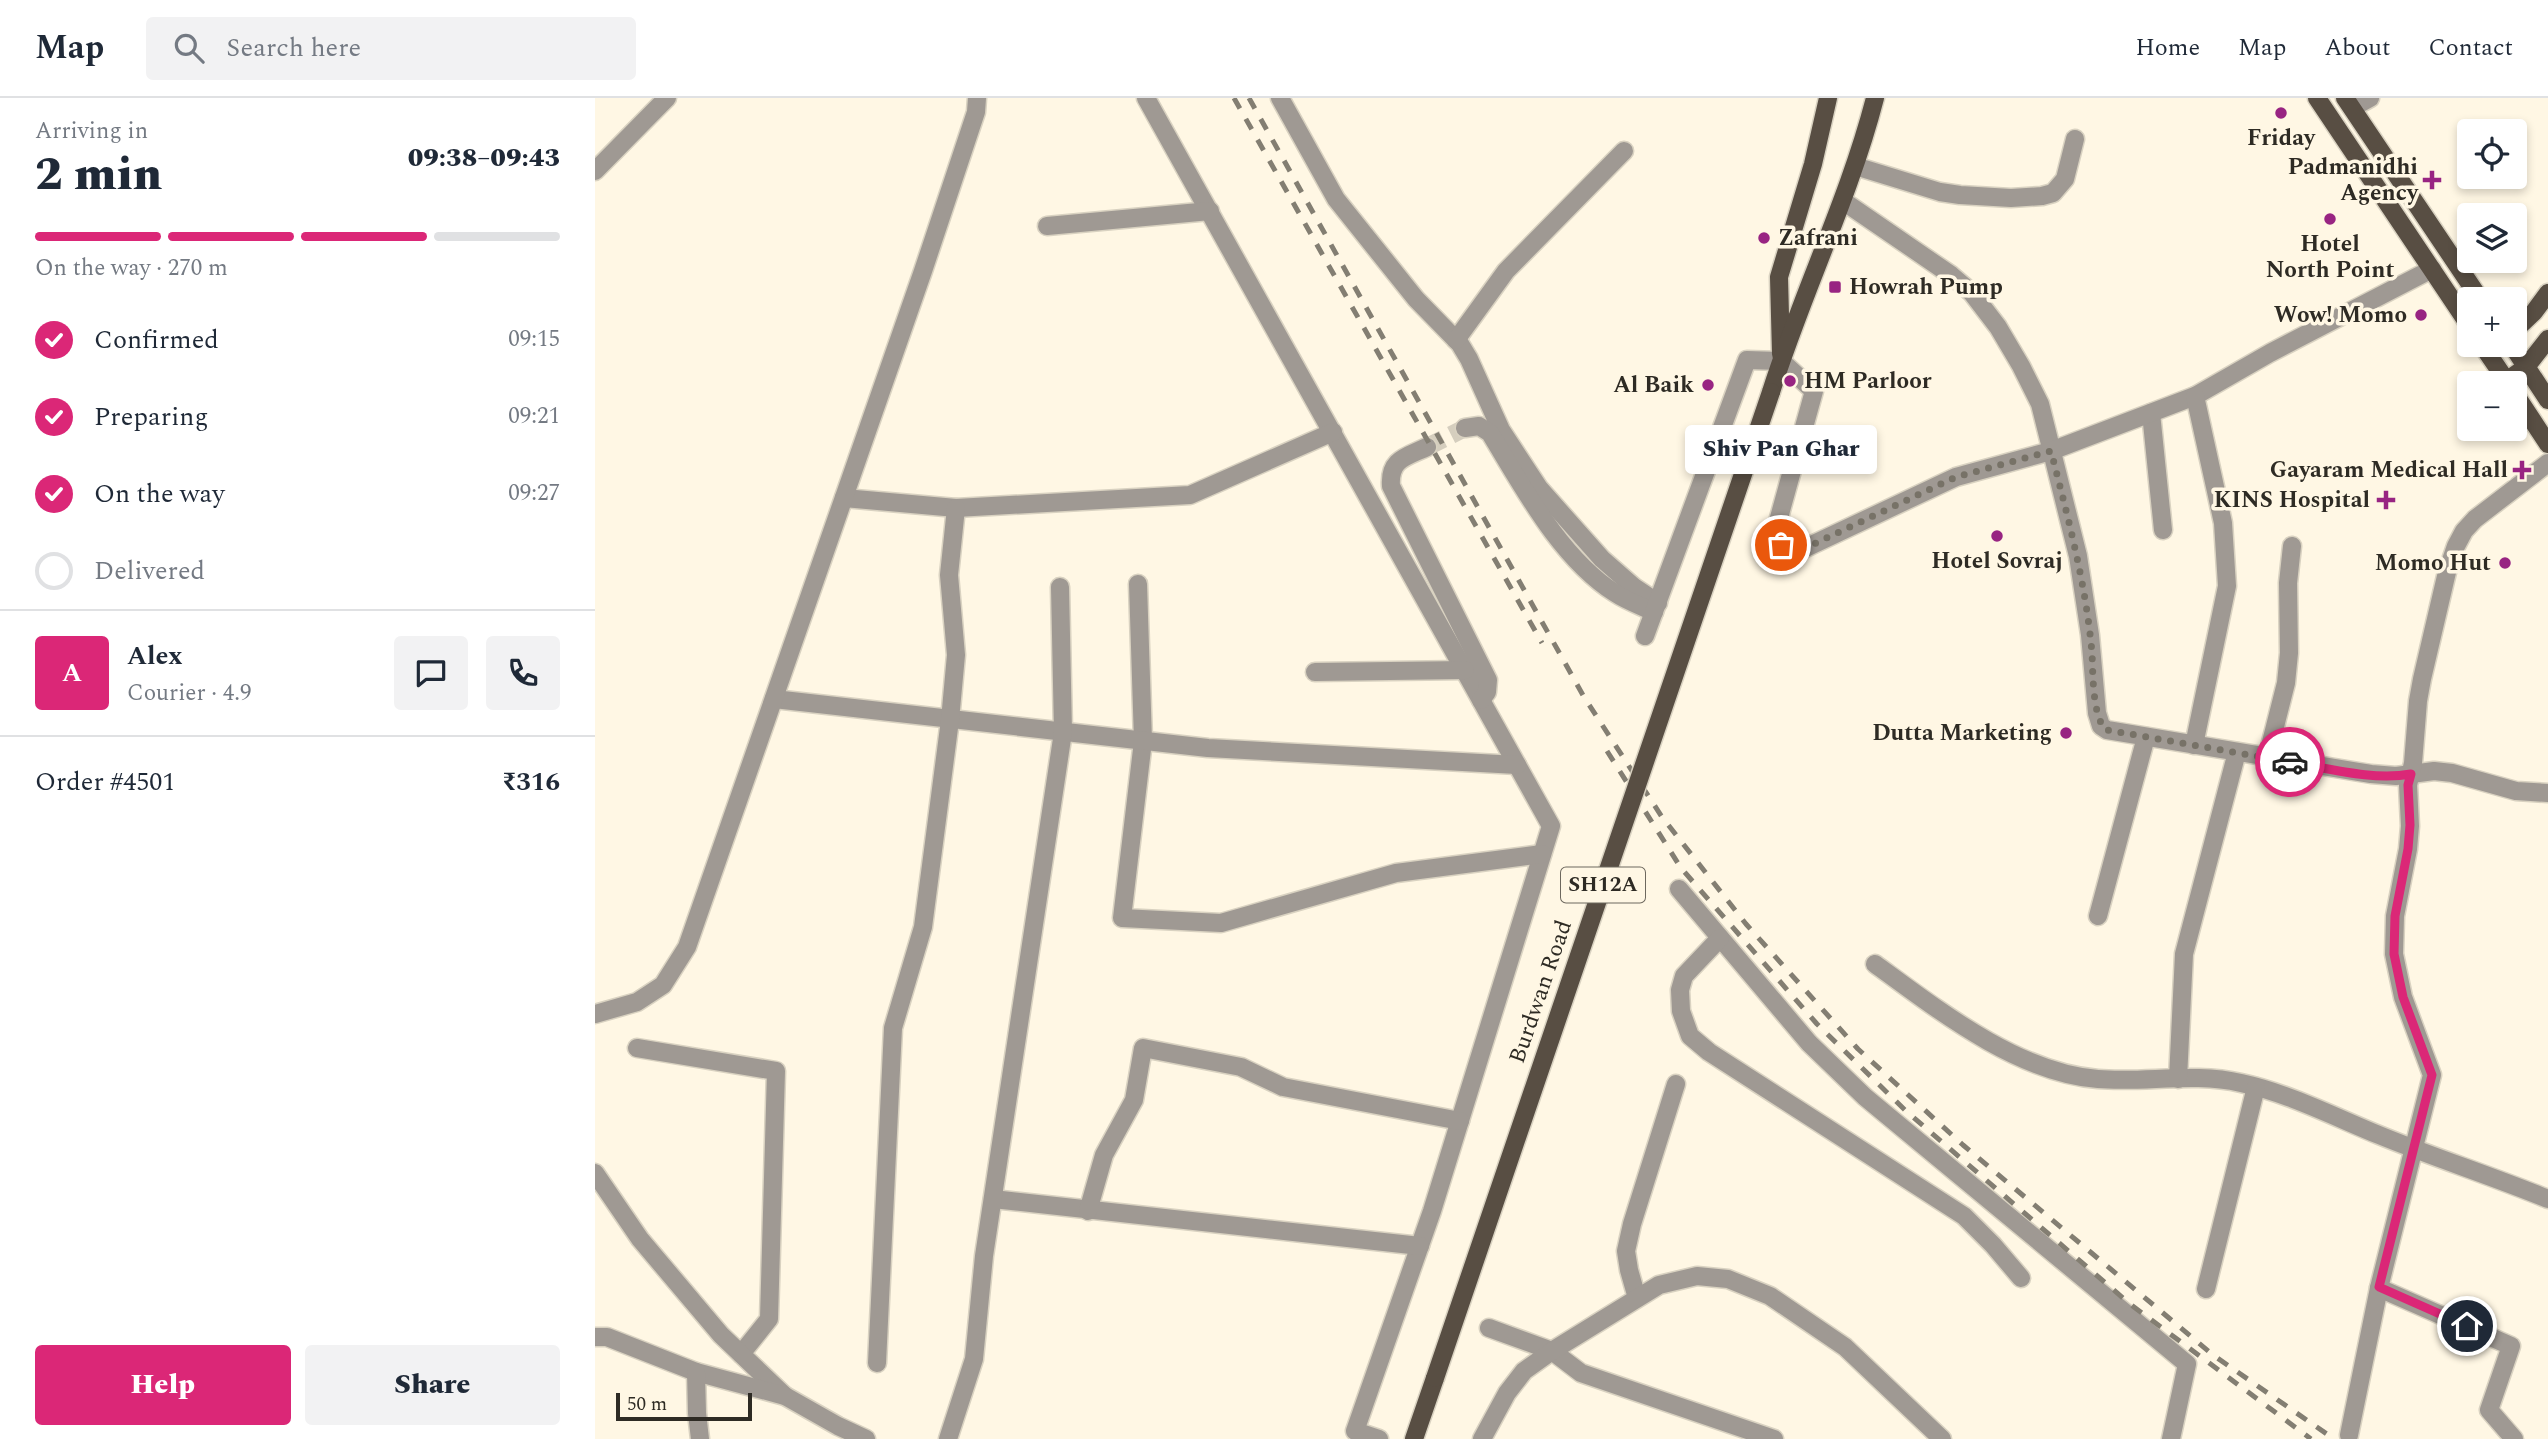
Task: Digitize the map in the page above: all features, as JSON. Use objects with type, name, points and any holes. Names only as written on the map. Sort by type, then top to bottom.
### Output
[{"type":"main road","name":"Burdwan Road","points":[[1781,361],[1779,277],[1813,164],[1828,98]]},
{"type":"main road","name":"Burdwan Road","points":[[1414,1439],[1781,361],[1843,201],[1875,98]]},
{"type":"main road","points":[[2317,98],[2457,307]]},
{"type":"main road","points":[[2348,103],[2472,287]]},
{"type":"main road","points":[[2527,319],[2548,293]]},
{"type":"main road","points":[[2522,371],[2548,339]]},
{"type":"main road","points":[[2520,357],[2548,400]]},
{"type":"main road","points":[[2527,413],[2548,444]]},
{"type":"street","points":[[595,171],[667,98]]},
{"type":"street","points":[[595,1014],[637,1002],[663,985],[687,947],[932,245],[976,112],[977,98]]},
{"type":"street","points":[[1146,98],[1551,825],[1420,1246],[1355,1431],[1379,1439]]},
{"type":"street","points":[[1280,98],[1336,198],[1416,299],[1456,340],[1469,359],[1501,430],[1539,488],[1631,594]]},
{"type":"street","points":[[2348,103],[2370,98]]},
{"type":"street","points":[[1855,166],[1960,195],[2011,198],[2042,196],[2053,193],[2065,179],[2075,139]]},
{"type":"street","points":[[1456,340],[1506,271],[1624,151]]},
{"type":"street","points":[[1843,201],[1951,275],[1972,293],[1998,327],[2040,404],[2078,556],[2101,726],[2107,730],[2146,737],[2371,774],[2396,776],[2434,771],[2516,791],[2548,793]]},
{"type":"street","points":[[1047,226],[1210,211]]},
{"type":"street","points":[[1645,636],[1747,360],[1781,361],[1814,391],[1777,525],[1781,545],[1792,551],[1810,546],[1956,477],[2051,451],[2195,396],[2270,353],[2432,270]]},
{"type":"street","points":[[2194,745],[2227,586],[2223,523],[2195,396]]},
{"type":"street","points":[[2151,413],[2163,530]]},
{"type":"street","points":[[1465,428],[1479,426],[1490,433],[1527,495],[1557,537],[1597,580],[1656,607]]},
{"type":"street","points":[[844,498],[956,508],[1190,495],[1333,432]]},
{"type":"street","points":[[1427,447],[1396,462],[1392,469],[1391,486],[1488,680],[1487,692],[1481,699]]},
{"type":"street","points":[[2349,1435],[2379,1287],[2432,1075],[2403,997],[2394,954],[2395,916],[2408,849],[2408,785],[2422,679],[2443,585],[2456,546],[2475,519],[2548,463]]},
{"type":"street","points":[[877,1363],[893,1028],[923,927],[950,720],[956,655],[949,575],[956,508]]},
{"type":"street","points":[[2267,758],[2286,683],[2292,546]]},
{"type":"street","points":[[1138,584],[1143,741],[1122,918],[1221,923],[1396,873],[1542,853]]},
{"type":"street","points":[[948,1439],[974,1359],[984,1256],[1063,732],[1059,587]]},
{"type":"street","points":[[1315,672],[1465,670]]},
{"type":"street","points":[[774,699],[1208,748],[1517,765]]},
{"type":"street","points":[[2098,916],[2146,737]]},
{"type":"street","points":[[2178,1079],[2184,954],[2237,752]]},
{"type":"street","points":[[1679,890],[1809,1044],[1865,1097],[2187,1364],[2172,1439]]},
{"type":"street","points":[[1720,938],[1684,976],[1680,990],[1681,1011],[1690,1035],[1709,1052],[1964,1216],[2021,1278]]},
{"type":"street","points":[[1875,964],[1935,1009],[1995,1046],[2047,1068],[2095,1079],[2219,1079],[2256,1087],[2548,1199]]},
{"type":"street","points":[[637,1048],[776,1071],[769,1319],[741,1354]]},
{"type":"street","points":[[1088,1211],[1104,1155],[1134,1100],[1143,1048],[1241,1068],[1283,1087],[1460,1121]]},
{"type":"street","points":[[1637,1298],[1626,1251],[1632,1224],[1677,1084]]},
{"type":"street","points":[[2206,1289],[2256,1087]]},
{"type":"street","points":[[595,1173],[640,1239],[721,1335],[785,1396],[866,1439]]},
{"type":"street","points":[[993,1199],[1420,1246]]},
{"type":"street","points":[[1482,1439],[1507,1394],[1524,1371],[1552,1350],[1659,1285],[1697,1276],[1728,1279],[1770,1296],[1845,1347],[1942,1439]]},
{"type":"street","points":[[2379,1287],[2511,1346],[2489,1410],[2514,1439]]},
{"type":"street","points":[[1489,1328],[1552,1350],[1581,1373],[1774,1439]]},
{"type":"street","points":[[595,1337],[607,1337],[696,1373],[785,1396]]},
{"type":"street","points":[[696,1373],[700,1439]]},
{"type":"tunnel","points":[[1427,447],[1465,428]]},
{"type":"railway","points":[[1234,98],[1542,643]]},
{"type":"railway","points":[[1249,98],[1584,697],[1662,817],[1746,924],[1858,1049],[1963,1145],[2213,1355],[2334,1439]]},
{"type":"railway","points":[[1607,751],[1681,868],[1817,1024],[1906,1111],[2130,1304],[2311,1439]]},
{"type":"way so far","points":[[1781,545],[1786,549],[1799,551],[1956,477],[2051,451],[2078,556],[2090,635],[2097,713],[2101,726],[2107,730],[2290,762]]},
{"type":"place","name":"Friday","points":[[2281,113]]},
{"type":"place","name":"Padmanidhi Agency","points":[[2432,180]]},
{"type":"place","name":"Hotel North Point","points":[[2330,219]]},
{"type":"place","name":"Zafrani","points":[[1764,238]]},
{"type":"place","name":"Howrah Pump","points":[[1835,287]]},
{"type":"place","name":"Wow! Momo","points":[[2421,315]]},
{"type":"place","name":"HM Parloor","points":[[1790,381]]},
{"type":"place","name":"Al Baik","points":[[1708,385]]},
{"type":"place","name":"Gayaram Medical Hall","points":[[2522,470]]},
{"type":"place","name":"KINS Hospital","points":[[2386,500]]},
{"type":"place","name":"Hotel Sovraj","points":[[1997,536]]},
{"type":"place","name":"Shiv Pan Ghar","points":[[1781,545]]},
{"type":"place","name":"Momo Hut","points":[[2505,563]]},
{"type":"place","name":"Dutta Marketing","points":[[2066,733]]},
{"type":"route","points":[[2290,762],[2371,774],[2411,774],[2408,785],[2408,849],[2395,916],[2394,954],[2403,997],[2432,1075],[2379,1287],[2467,1326]]}]
